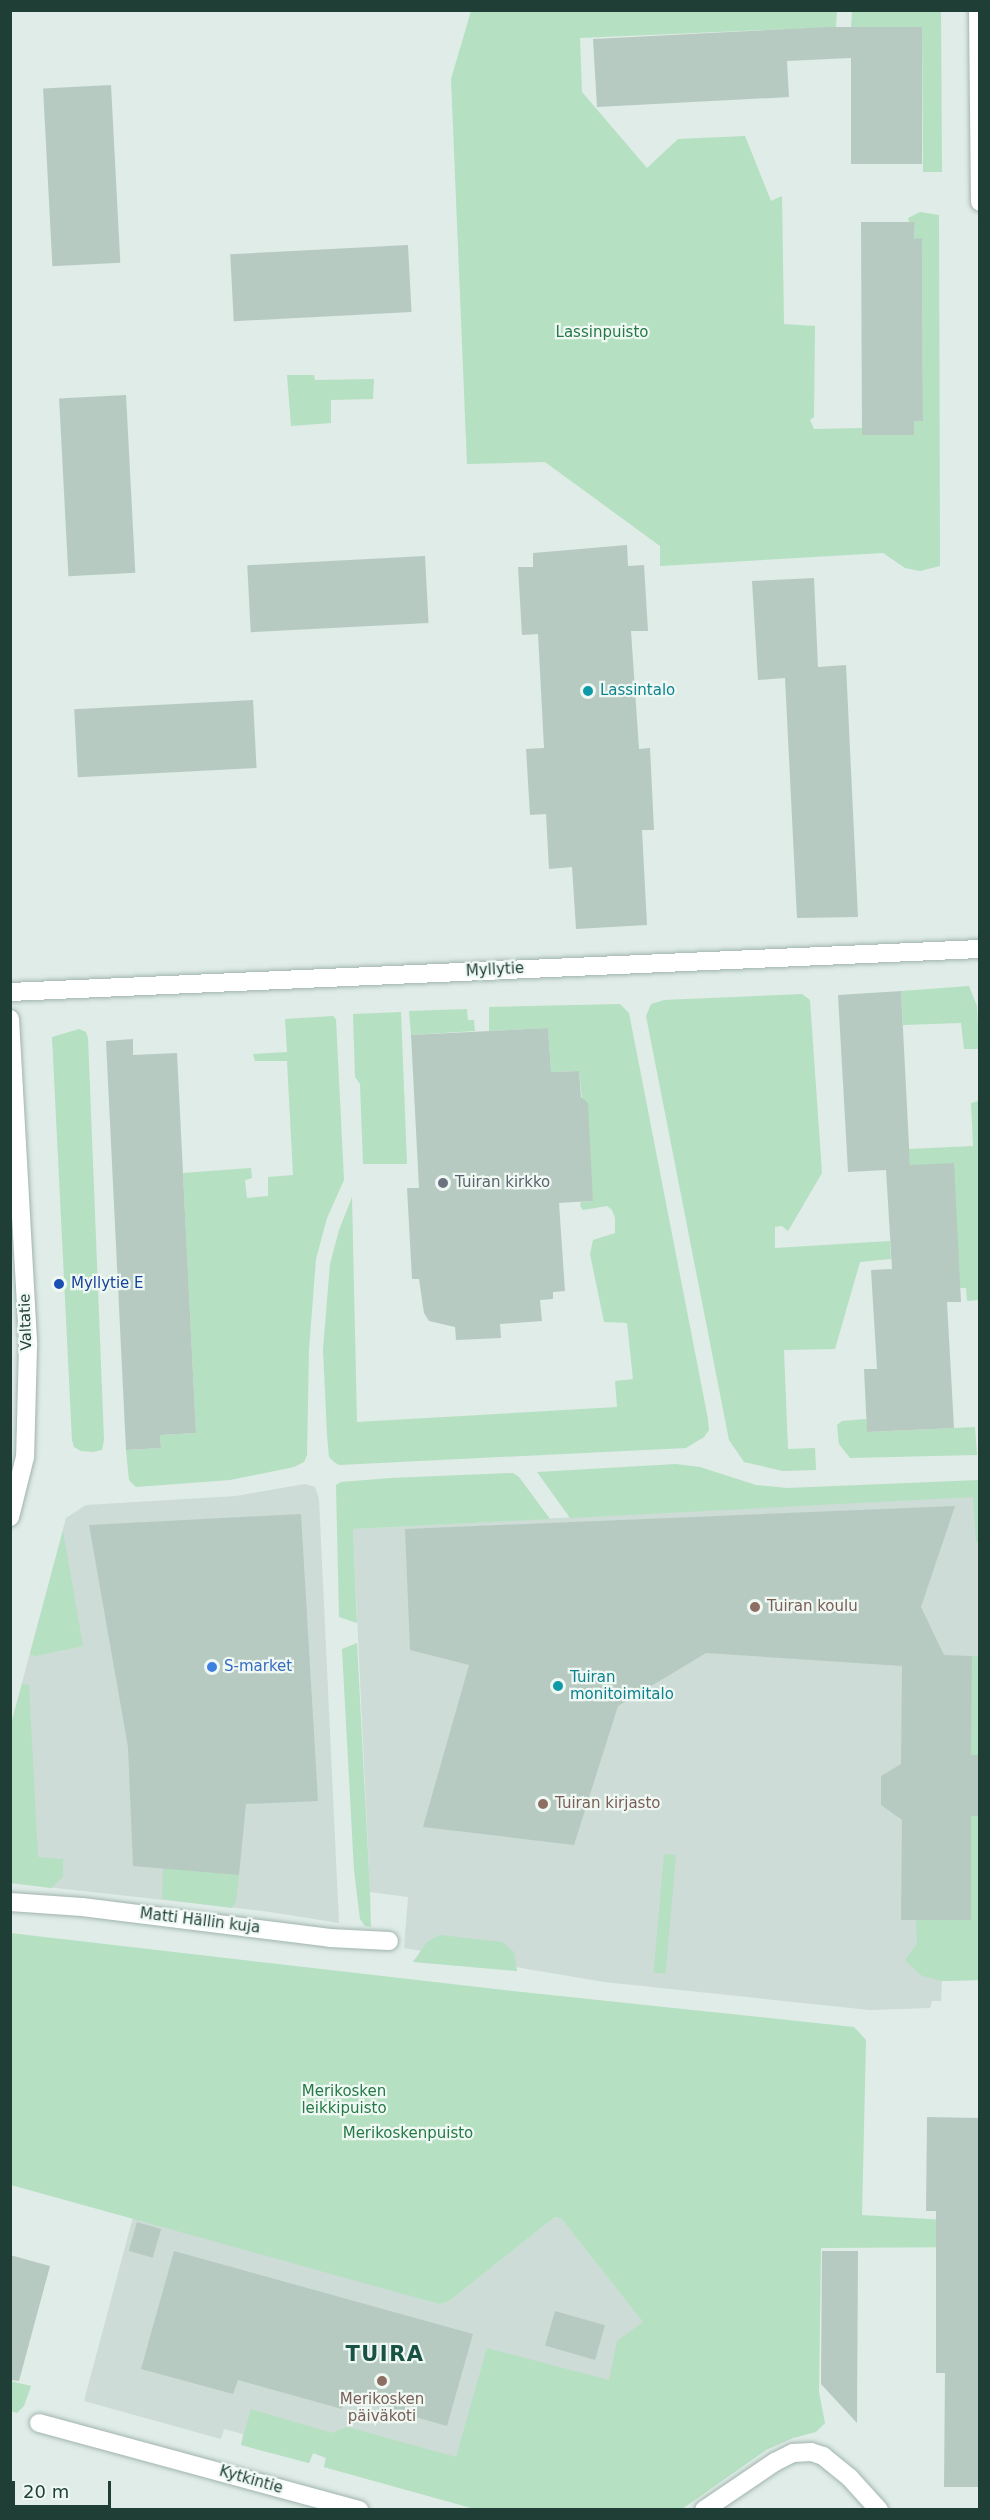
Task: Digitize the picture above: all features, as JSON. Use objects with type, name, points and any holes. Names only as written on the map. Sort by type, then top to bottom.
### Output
[{"type":"street","points":[[978,10],[980,201]]},
{"type":"street","name":"Myllytie","points":[[10,992],[980,949]]},
{"type":"street","name":"Valtatie","points":[[10,1019],[28,1346],[25,1457],[10,1517]]},
{"type":"street","name":"Matti Hällin kuja","points":[[10,1902],[82,1907],[330,1938],[389,1941]]},
{"type":"street","name":"Kytkintie","points":[[39,2423],[358,2510]]},
{"type":"street","points":[[704,2510],[775,2462],[793,2453],[811,2452],[823,2456],[850,2478],[879,2510]]},
{"type":"shaded area","points":[[305,1484],[315,1487],[319,1499],[339,1923],[263,1911],[11,1883],[11,1724],[66,1518],[86,1505],[236,1496]]},
{"type":"shaded area","points":[[979,1496],[979,1980],[942,1981],[941,2001],[932,2001],[930,2008],[870,2010],[604,1982],[404,1948],[408,1897],[370,1892],[353,1529]]},
{"type":"shaded area","name":"Merikosken päiväkoti","points":[[133,2217],[439,2304],[448,2302],[555,2217],[561,2218],[668,2353],[475,2509],[324,2467],[326,2458],[313,2453],[309,2463],[241,2445],[243,2434],[224,2429],[221,2439],[84,2401]]},
{"type":"green space","name":"Lassinpuisto","points":[[471,11],[837,11],[836,27],[580,38],[582,92],[647,168],[678,139],[745,136],[771,201],[782,196],[784,324],[815,326],[814,417],[810,420],[814,429],[862,428],[863,435],[913,435],[914,421],[923,421],[922,239],[914,239],[915,222],[909,222],[908,218],[920,212],[939,215],[940,566],[920,571],[905,568],[883,553],[660,566],[660,546],[545,462],[467,464],[451,79]]},
{"type":"green space","points":[[852,11],[941,11],[942,172],[923,172],[922,27],[851,27]]},
{"type":"green space","points":[[287,375],[314,375],[315,380],[374,379],[373,399],[331,400],[331,423],[291,426]]},
{"type":"green space","points":[[969,986],[977,1006],[979,1049],[964,1049],[961,1023],[903,1025],[901,991]]},
{"type":"green space","points":[[802,994],[810,1000],[822,1173],[788,1231],[782,1226],[775,1227],[775,1248],[890,1241],[891,1259],[860,1262],[835,1349],[784,1350],[788,1449],[815,1448],[816,1470],[783,1471],[744,1462],[729,1440],[646,1016],[651,1004],[664,1000]]},
{"type":"green space","points":[[620,1004],[629,1013],[709,1430],[704,1437],[686,1448],[339,1465],[334,1462],[329,1457],[323,1349],[330,1264],[339,1230],[352,1197],[357,1422],[617,1407],[615,1381],[633,1379],[627,1323],[604,1322],[590,1254],[593,1240],[615,1233],[615,1218],[612,1210],[607,1206],[583,1210],[580,1206],[581,1202],[593,1201],[579,1071],[551,1072],[548,1028],[489,1031],[489,1007]]},
{"type":"green space","points":[[467,1009],[468,1020],[474,1020],[475,1031],[411,1035],[409,1011]]},
{"type":"green space","points":[[401,1012],[407,1164],[363,1164],[360,1084],[355,1077],[353,1014]]},
{"type":"green space","points":[[333,1016],[336,1019],[344,1180],[327,1218],[316,1259],[309,1349],[307,1455],[304,1462],[294,1467],[230,1480],[136,1487],[129,1480],[126,1450],[161,1448],[160,1435],[196,1433],[183,1173],[251,1168],[252,1178],[245,1180],[247,1198],[268,1196],[268,1177],[293,1175],[287,1061],[255,1061],[253,1054],[287,1052],[285,1019]]},
{"type":"green space","points":[[79,1029],[86,1032],[88,1038],[104,1440],[102,1450],[93,1452],[81,1451],[74,1447],[72,1440],[52,1037]]},
{"type":"green space","points":[[979,1101],[979,1300],[967,1301],[966,1288],[960,1288],[910,1165],[909,1149],[973,1146],[971,1103]]},
{"type":"green space","points":[[866,1419],[868,1432],[975,1427],[977,1455],[850,1458],[839,1444],[837,1425],[842,1421]]},
{"type":"green space","points":[[676,1464],[700,1467],[756,1485],[787,1488],[979,1480],[979,1542],[976,1542],[973,1497],[570,1518],[537,1472]]},
{"type":"green space","points":[[513,1473],[519,1477],[550,1519],[353,1529],[357,1623],[339,1617],[336,1485],[341,1482],[391,1478]]},
{"type":"green space","points":[[63,1531],[83,1646],[35,1656],[30,1654]]},
{"type":"green space","points":[[357,1643],[371,1927],[365,1926],[360,1919],[354,1870],[342,1649]]},
{"type":"green space","points":[[972,1656],[979,1656],[980,1755],[971,1755]]},
{"type":"green space","points":[[22,1684],[29,1685],[38,1857],[63,1859],[63,1877],[51,1888],[11,1883],[11,1724]]},
{"type":"green space","points":[[971,1816],[979,1816],[979,1980],[942,1981],[922,1976],[905,1960],[917,1944],[916,1920]]},
{"type":"green space","points":[[664,1854],[676,1855],[666,1974],[654,1973]]},
{"type":"green space","points":[[163,1868],[239,1875],[236,1901],[232,1908],[162,1899]]},
{"type":"green space","name":"Merikoskenpuisto","points":[[10,1933],[504,1990],[854,2027],[866,2040],[862,2215],[979,2222],[979,2247],[821,2248],[819,2392],[825,2423],[816,2432],[793,2438],[766,2450],[682,2509],[475,2509],[324,2467],[326,2458],[313,2453],[309,2463],[241,2445],[251,2409],[332,2433],[347,2427],[456,2457],[487,2348],[609,2380],[617,2341],[643,2322],[561,2218],[555,2217],[448,2302],[439,2304],[11,2185]]},
{"type":"green space","points":[[440,1935],[502,1942],[514,1952],[517,1971],[413,1962],[427,1942]]},
{"type":"green space","points":[[10,2381],[31,2386],[24,2406],[17,2413],[11,2411]]},
{"type":"building","points":[[828,27],[922,27],[922,164],[851,164],[851,58],[787,61],[789,97],[597,107],[593,39]]},
{"type":"building","points":[[111,85],[120,263],[52,266],[43,89]]},
{"type":"building","points":[[861,222],[915,222],[914,239],[922,238],[923,421],[914,421],[914,435],[862,435]]},
{"type":"building","points":[[408,245],[412,312],[234,321],[230,254]]},
{"type":"building","points":[[126,395],[135,573],[68,576],[59,399]]},
{"type":"building","name":"Lassintalo","points":[[627,545],[628,566],[644,565],[648,631],[631,631],[639,749],[650,748],[654,830],[642,830],[647,925],[576,929],[572,867],[549,869],[546,814],[530,815],[526,749],[544,748],[538,634],[522,635],[518,567],[533,567],[533,553]]},
{"type":"building","points":[[425,556],[429,623],[251,632],[247,565]]},
{"type":"building","points":[[814,578],[818,667],[846,665],[858,917],[797,918],[785,678],[758,680],[752,581]]},
{"type":"building","points":[[253,700],[257,768],[78,777],[74,709]]},
{"type":"building","points":[[901,991],[910,1165],[954,1163],[961,1302],[947,1302],[954,1428],[867,1432],[864,1369],[877,1369],[871,1270],[892,1269],[886,1170],[848,1172],[838,995]]},
{"type":"building","name":"Tuiran kirkko","points":[[548,1028],[551,1072],[579,1071],[581,1097],[588,1103],[593,1201],[559,1203],[565,1291],[553,1292],[553,1299],[540,1300],[542,1321],[500,1324],[501,1338],[456,1340],[455,1327],[429,1321],[424,1313],[419,1279],[412,1279],[407,1188],[419,1188],[411,1035]]},
{"type":"building","points":[[133,1039],[133,1055],[177,1053],[196,1433],[160,1435],[161,1448],[126,1450],[106,1041]]},
{"type":"building","name":"Tuiran monitoimitalo","points":[[955,1506],[921,1607],[944,1655],[972,1656],[971,1755],[980,1755],[980,1816],[971,1816],[971,1920],[901,1920],[902,1820],[881,1805],[881,1776],[901,1764],[902,1666],[706,1653],[618,1706],[574,1845],[423,1827],[469,1665],[410,1650],[405,1529]]},
{"type":"building","name":"S-market","points":[[301,1514],[318,1801],[246,1804],[239,1875],[133,1866],[128,1747],[89,1525]]},
{"type":"building","points":[[927,2117],[980,2118],[980,2487],[944,2487],[945,2373],[936,2373],[936,2211],[926,2211]]},
{"type":"building","points":[[137,2222],[161,2229],[153,2258],[129,2251]]},
{"type":"building","points":[[174,2251],[473,2334],[447,2426],[345,2397],[342,2409],[238,2380],[233,2394],[141,2369]]},
{"type":"building","points":[[822,2251],[858,2251],[857,2423],[821,2384]]},
{"type":"building","points":[[10,2255],[50,2266],[19,2381],[10,2380]]},
{"type":"building","points":[[555,2311],[605,2325],[595,2360],[545,2346]]},
{"type":"place","name":"Lassintalo","points":[[588,691]]},
{"type":"place","name":"Tuiran kirkko","points":[[443,1183]]},
{"type":"place","name":"Myllytie E","points":[[59,1284]]},
{"type":"place","name":"Tuiran koulu","points":[[755,1607]]},
{"type":"place","name":"S-market","points":[[212,1667]]},
{"type":"place","name":"Tuiran monitoimitalo","points":[[558,1686]]},
{"type":"place","name":"Tuiran kirjasto","points":[[543,1804]]},
{"type":"place","name":"Merikosken päiväkoti","points":[[382,2381]]},
{"type":"district","name":"TUIRA","points":[[385,2354]]},
{"type":"park label","name":"Merikosken leikkipuisto","points":[[344,2100]]}]
